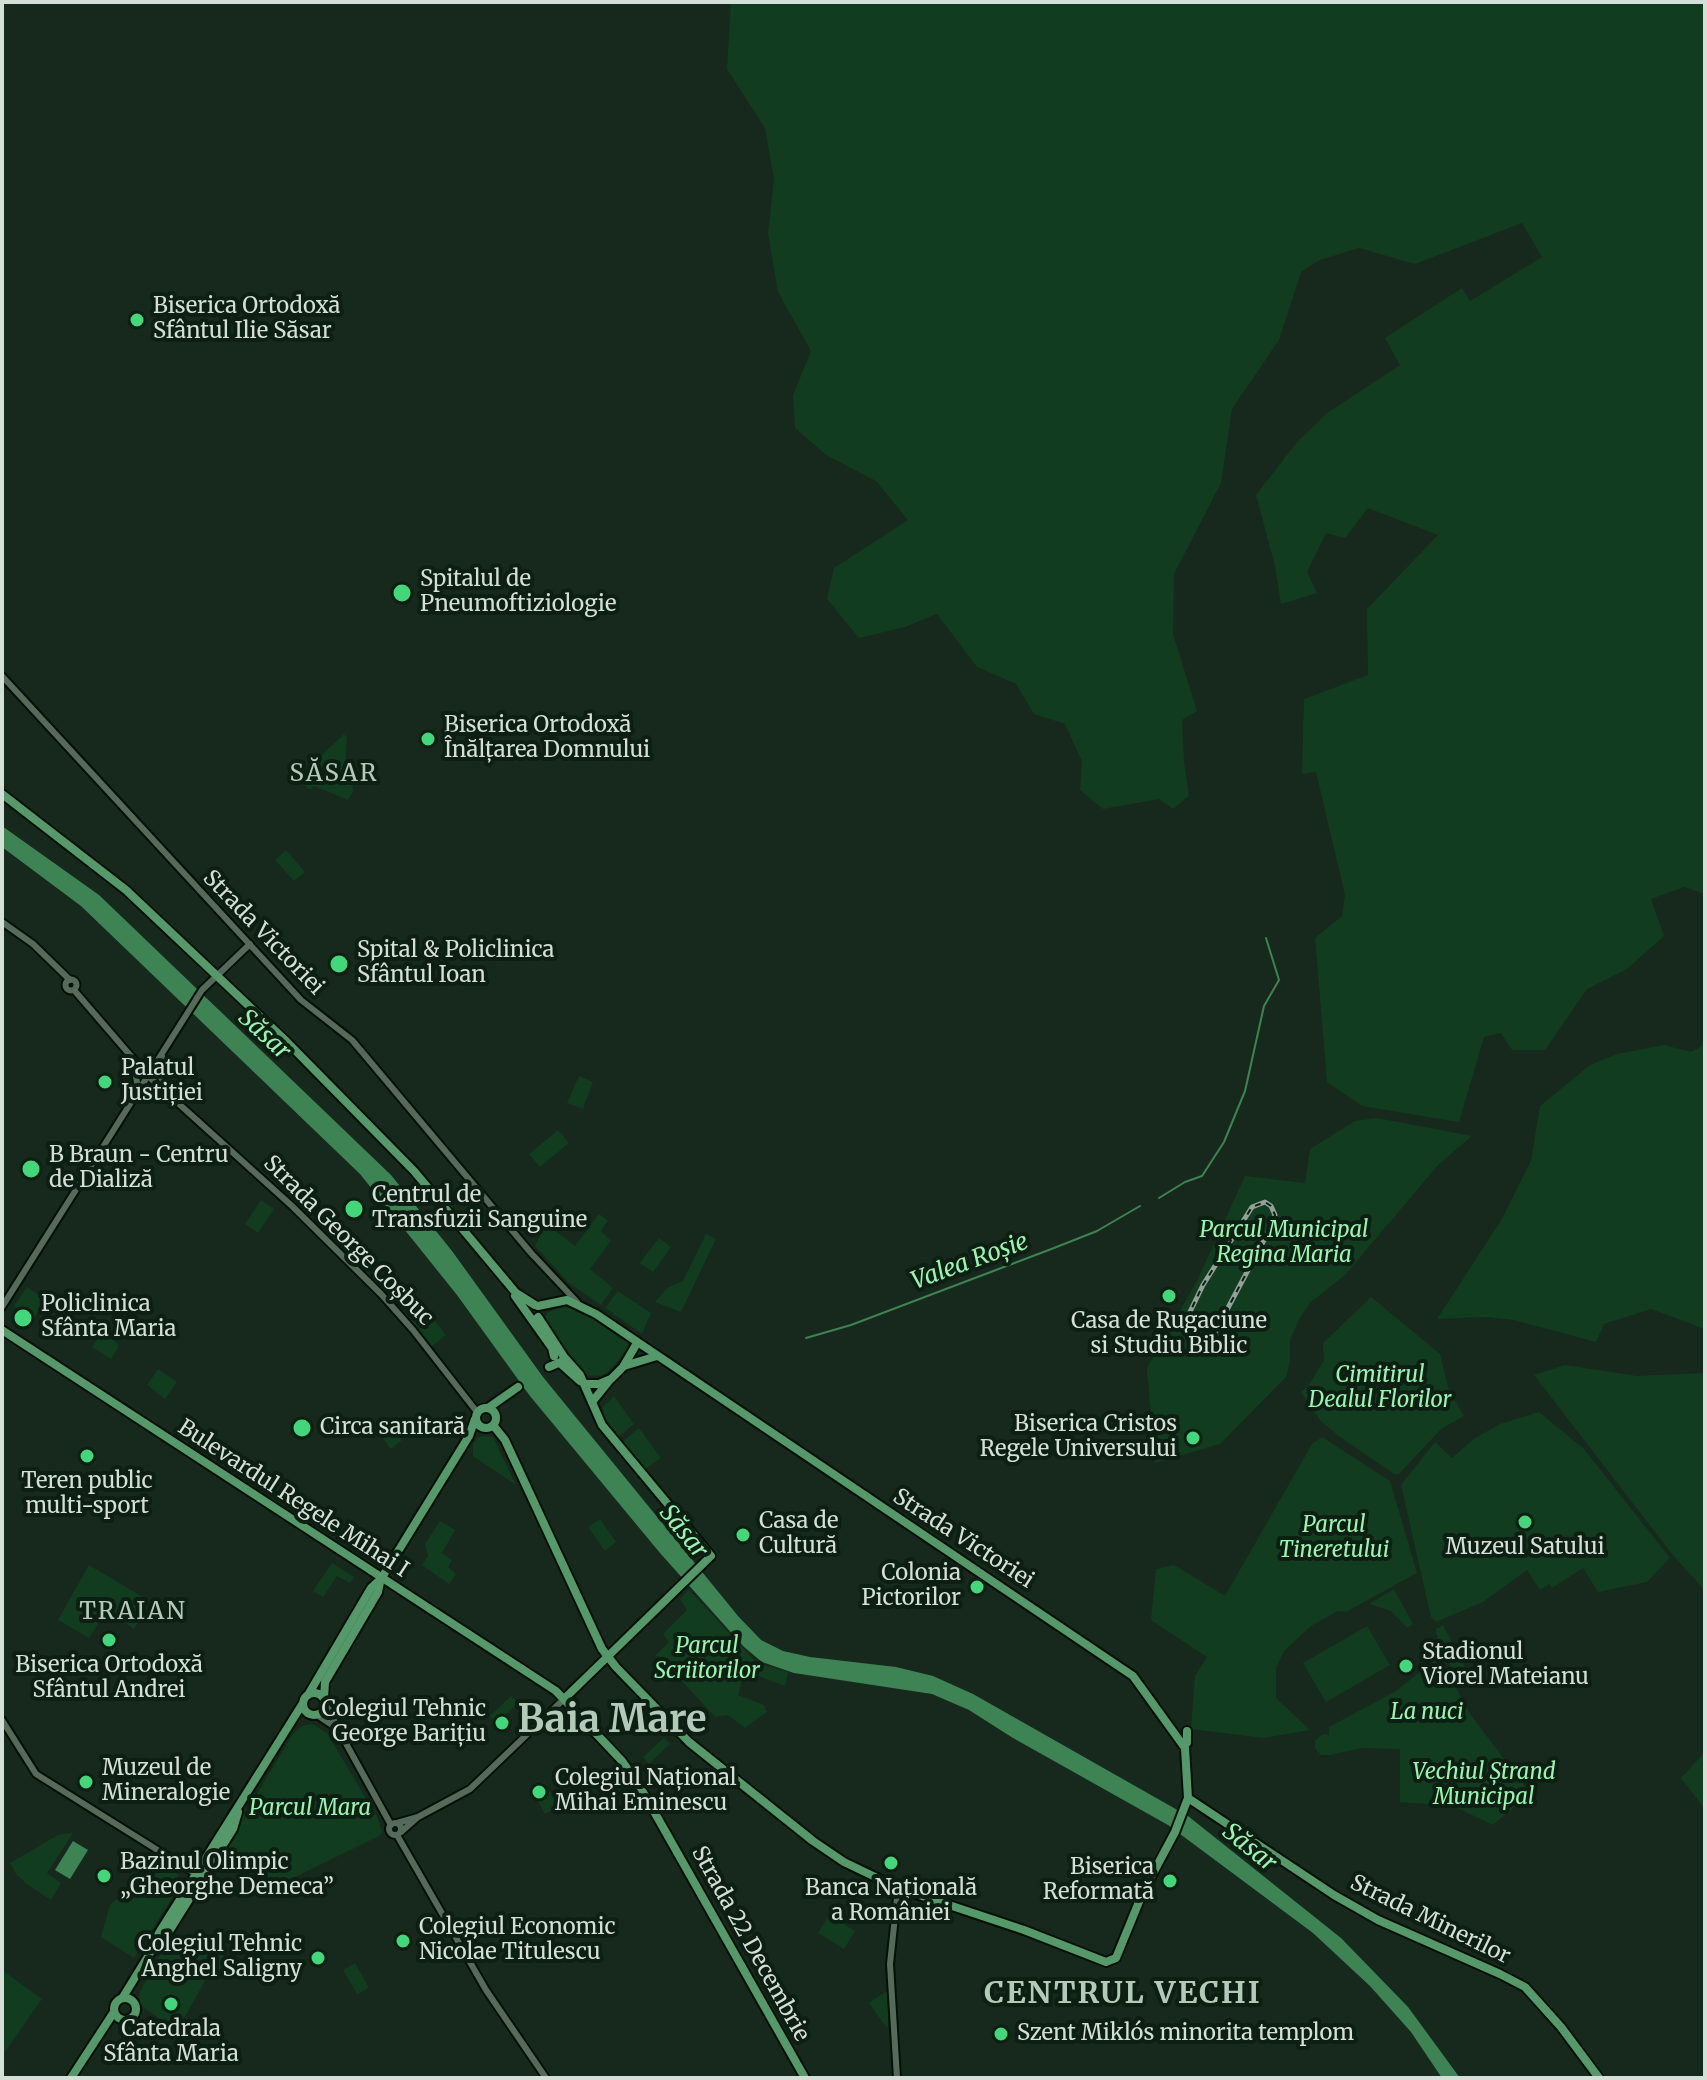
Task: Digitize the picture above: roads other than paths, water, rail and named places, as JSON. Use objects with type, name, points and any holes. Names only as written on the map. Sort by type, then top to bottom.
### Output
[{"type":"main road","points":[[2,794],[126,890],[347,1100],[393,1148],[511,1288],[536,1311],[556,1360],[584,1384],[597,1417],[608,1434],[711,1556],[564,1699]]},
{"type":"main road","points":[[511,1288],[552,1348],[556,1360]]},
{"type":"main road","name":"Strada Victoriei","points":[[536,1311],[560,1300],[580,1304],[1127,1670],[1183,1745],[1187,1754],[1187,1803]]},
{"type":"main road","points":[[517,1301],[536,1311]]},
{"type":"main road","name":"Strada Victoriei","points":[[536,1311],[564,1303],[598,1318]]},
{"type":"main road","name":"Bulevardul Regele Mihai I","points":[[2,1330],[564,1699],[622,1761],[639,1785]]},
{"type":"main road","points":[[592,1402],[623,1367],[637,1343]]},
{"type":"main road","points":[[623,1367],[657,1356]]},
{"type":"main road","points":[[584,1384],[599,1384],[611,1379]]},
{"type":"main road","points":[[117,2015],[115,2003],[123,1997],[150,1953],[163,1941],[198,1876],[233,1829],[240,1807],[371,1588],[381,1579],[469,1436],[476,1416],[518,1387]]},
{"type":"main road","points":[[469,1436],[491,1424],[504,1397]]},
{"type":"main road","points":[[488,1408],[494,1411],[491,1424]]},
{"type":"main road","points":[[476,1416],[479,1426],[491,1424]]},
{"type":"main road","points":[[491,1424],[505,1440],[607,1657],[689,1742],[829,1854],[898,1888],[1109,1962],[1116,1958],[1143,1892],[1187,1803]]},
{"type":"main road","points":[[291,1725],[324,1709],[323,1687],[378,1592],[381,1579]]},
{"type":"main road","points":[[306,1699],[315,1693],[324,1699]]},
{"type":"main road","points":[[306,1699],[305,1710],[315,1715]]},
{"type":"main road","points":[[1183,1745],[1187,1743],[1187,1731]]},
{"type":"main road","name":"Strada 22 Decembrie","points":[[639,1785],[805,2078]]},
{"type":"main road","name":"Strada Minerilor","points":[[1187,1803],[1375,1919],[1525,1987],[1591,2064],[1599,2078]]},
{"type":"main road","points":[[117,2015],[129,2019],[134,2015],[134,1980]]},
{"type":"main road","points":[[123,1997],[134,2001]]},
{"type":"main road","points":[[71,2078],[117,2015]]},
{"type":"street","name":"Strada Victoriei","points":[[2,676],[310,1009],[348,1035],[363,1051],[560,1286],[580,1304]]},
{"type":"street","name":"Strada George Coșbuc","points":[[2,922],[33,944],[59,970],[68,981],[67,989],[75,988],[148,1076],[285,1199],[381,1294],[419,1337],[476,1416]]},
{"type":"street","points":[[2,1307],[202,990],[250,944]]},
{"type":"street","points":[[162,1056],[161,1077],[167,1092]]},
{"type":"street","points":[[132,1059],[136,1076],[134,1098]]},
{"type":"street","points":[[560,1286],[560,1300]]},
{"type":"street","points":[[324,1699],[338,1729],[394,1824]]},
{"type":"street","points":[[546,2078],[486,1990],[399,1834],[390,1832],[394,1824],[418,1817],[470,1789],[564,1699]]},
{"type":"street","points":[[315,1715],[338,1729]]},
{"type":"street","points":[[2,1720],[36,1774],[198,1876]]},
{"type":"street","points":[[399,1834],[418,1817]]},
{"type":"street","points":[[897,2078],[890,1964],[898,1888]]},
{"type":"waterway","name":"Valea Roșie","points":[[1159,1198],[1185,1182],[1202,1176],[1224,1142],[1245,1091],[1264,1006],[1279,980],[1266,938]]},
{"type":"waterway","name":"Valea Roșie","points":[[806,1338],[851,1325],[1054,1248],[1097,1231],[1140,1206]]},
{"type":"railway","points":[[1187,1318],[1203,1285],[1252,1207],[1265,1202],[1271,1206],[1275,1215],[1272,1225],[1213,1336],[1198,1345]]},
{"type":"place","name":"Biserica Ortodoxă Sfântul Ilie Săsar","points":[[137,320]]},
{"type":"place","name":"Spitalul de Pneumoftiziologie","points":[[402,593]]},
{"type":"place","name":"Biserica Ortodoxă Înălțarea Domnului","points":[[428,739]]},
{"type":"place","name":"Spital & Policlinica Sfântul Ioan","points":[[339,964]]},
{"type":"place","name":"Palatul Justiției","points":[[105,1082]]},
{"type":"place","name":"B Braun - Centru de Dializă","points":[[31,1169]]},
{"type":"place","name":"Centrul de Transfuzii Sanguine","points":[[354,1209]]},
{"type":"place","name":"Casa de Rugaciune si Studiu Biblic","points":[[1169,1296]]},
{"type":"place","name":"Policlinica Sfânta Maria","points":[[23,1318]]},
{"type":"place","name":"Circa sanitară","points":[[302,1428]]},
{"type":"place","name":"Biserica Cristos Regele Universului","points":[[1193,1438]]},
{"type":"place","name":"Teren public multi-sport","points":[[87,1456]]},
{"type":"place","name":"Muzeul Satului","points":[[1525,1522]]},
{"type":"place","name":"Casa de Cultură","points":[[743,1535]]},
{"type":"place","name":"Colonia Pictorilor","points":[[977,1587]]},
{"type":"place","name":"Biserica Ortodoxă Sfântul Andrei","points":[[109,1640]]},
{"type":"place","name":"Stadionul Viorel Mateianu","points":[[1406,1666]]},
{"type":"place","name":"Colegiul Tehnic George Barițiu","points":[[502,1723]]},
{"type":"place","name":"Muzeul de Mineralogie","points":[[86,1782]]},
{"type":"place","name":"Colegiul Național Mihai Eminescu","points":[[539,1792]]},
{"type":"place","name":"Banca Națională a României","points":[[891,1863]]},
{"type":"place","name":"Bazinul Olimpic „Gheorghe Demeca”","points":[[104,1876]]},
{"type":"place","name":"Biserica Reformată","points":[[1170,1881]]},
{"type":"place","name":"Colegiul Economic Nicolae Titulescu","points":[[403,1941]]},
{"type":"place","name":"Colegiul Tehnic Anghel Saligny","points":[[318,1958]]},
{"type":"place","name":"Catedrala Sfânta Maria","points":[[171,2004]]},
{"type":"place","name":"Szent Miklós minorita templom","points":[[1001,2034]]},
{"type":"district","name":"SĂSAR","points":[[334,774]]},
{"type":"district","name":"TRAIAN","points":[[133,1612]]},
{"type":"district","name":"Baia Mare","points":[[612,1721]]},
{"type":"district","name":"CENTRUL VECHI","points":[[1123,1995]]},
{"type":"water label","name":"Săsar","points":[[264,1035]]},
{"type":"water label","name":"Săsar","points":[[683,1532]]},
{"type":"water label","name":"Săsar","points":[[1249,1848]]},
{"type":"park label","name":"Parcul Municipal Regina Maria","points":[[1284,1244]]},
{"type":"park label","name":"Cimitirul Dealul Florilor","points":[[1380,1388]]},
{"type":"park label","name":"Parcul Tineretului","points":[[1334,1538]]},
{"type":"park label","name":"Parcul Scriitorilor","points":[[707,1660]]},
{"type":"park label","name":"La nuci","points":[[1427,1713]]},
{"type":"park label","name":"Vechiul Ștrand Municipal","points":[[1484,1786]]},
{"type":"park label","name":"Parcul Mara","points":[[310,1809]]}]
